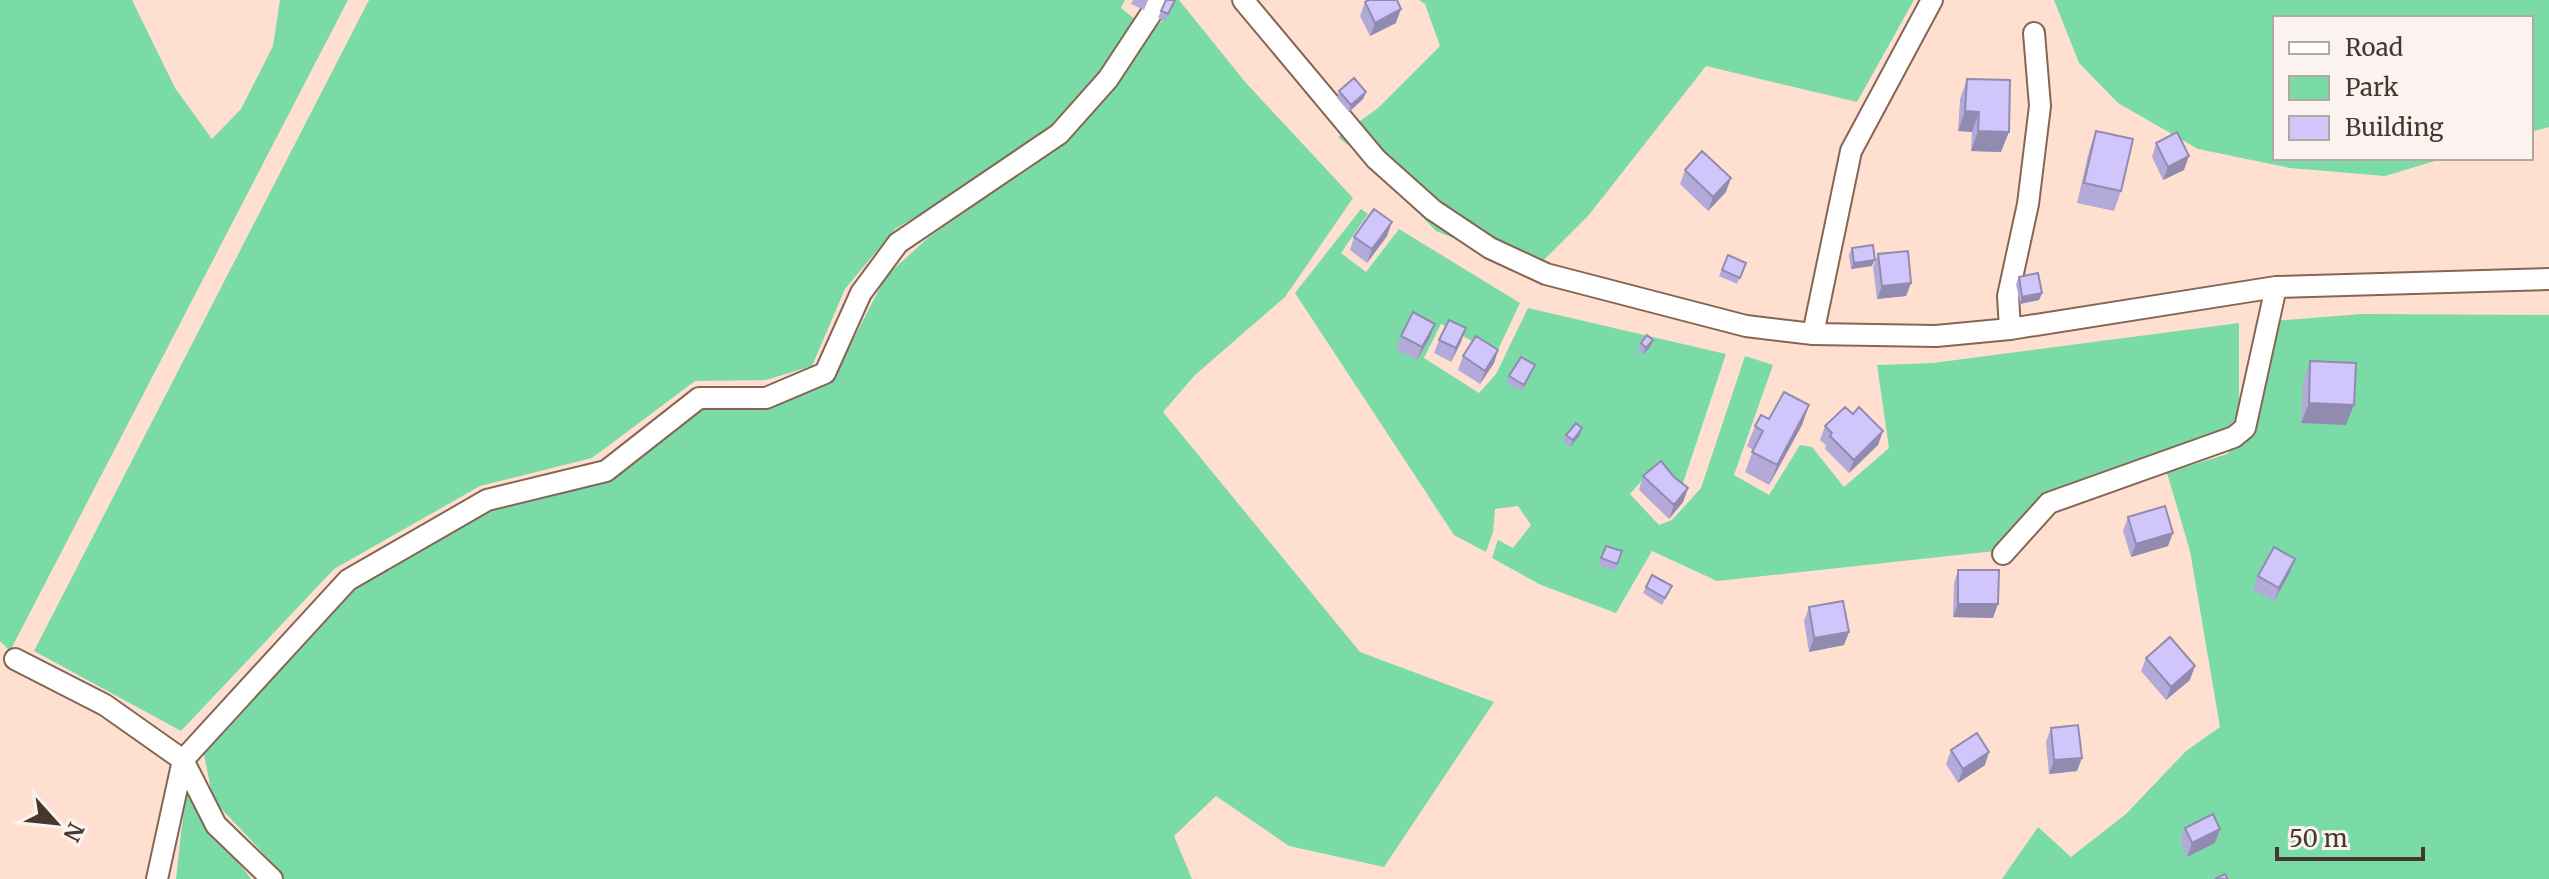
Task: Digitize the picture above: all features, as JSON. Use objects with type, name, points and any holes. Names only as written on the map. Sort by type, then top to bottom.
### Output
[{"type":"street","points":[[157,879],[183,760],[348,580],[487,500],[606,471],[699,398],[766,398],[825,373],[861,293],[898,243],[1059,134],[1108,79],[1160,0]]},
{"type":"street","points":[[1243,0],[1376,159],[1433,210],[1490,248],[1546,274],[1746,326],[1813,334],[1936,336],[2010,329],[2276,287],[2549,279]]},
{"type":"street","points":[[1813,334],[1851,151],[1932,0]]},
{"type":"street","points":[[2010,329],[2008,296],[2028,204],[2040,106],[2034,33]]},
{"type":"street","points":[[2003,554],[2049,503],[2234,437],[2245,428],[2276,287]]},
{"type":"street","points":[[15,659],[105,705],[183,760],[216,825],[272,879]]},
{"type":"green space","points":[[0,0],[132,0],[175,88],[212,139],[241,109],[273,46],[280,0],[348,0],[10,651],[0,641]]},
{"type":"green space","points":[[369,0],[1125,0],[1121,8],[1137,21],[1106,76],[1057,133],[895,229],[845,289],[812,366],[766,380],[695,381],[592,458],[480,486],[334,569],[181,731],[34,651]]},
{"type":"green space","points":[[1169,0],[1179,0],[1246,83],[1353,198],[1285,297],[1195,375],[1163,412],[1360,652],[1494,702],[1384,867],[1289,846],[1216,796],[1174,836],[1192,879],[282,879],[279,870],[213,800],[204,754],[356,585],[492,510],[612,475],[703,405],[834,377],[886,276],[929,237],[1022,172],[1062,138],[1136,42],[1161,22]]},
{"type":"green space","points":[[1419,0],[1914,0],[1857,102],[1706,66],[1588,216],[1533,271],[1436,231],[1363,157],[1338,137],[1378,108],[1440,46],[1425,4]]},
{"type":"green space","points":[[2054,0],[2549,0],[2549,127],[2533,131],[2533,16],[2273,16],[2273,160],[2438,160],[2385,176],[2290,168],[2198,149],[2118,103],[2079,63]]},
{"type":"green space","points":[[1361,209],[1368,214],[1341,253],[1366,272],[1399,229],[1520,303],[1496,354],[1441,324],[1424,358],[1479,393],[1496,374],[1528,308],[1726,354],[1682,486],[1659,461],[1630,494],[1659,525],[1672,520],[1701,488],[1745,356],[1773,365],[1734,475],[1769,495],[1800,445],[1812,447],[1844,487],[1889,448],[1877,365],[1933,363],[2239,323],[2239,426],[2047,497],[1995,551],[1717,581],[1652,551],[1616,613],[1541,585],[1492,558],[1498,540],[1513,548],[1531,525],[1518,506],[1495,509],[1493,532],[1486,552],[1454,535],[1295,293]]},
{"type":"green space","points":[[2362,314],[2549,315],[2549,879],[2002,879],[2038,827],[2071,857],[2126,814],[2186,751],[2220,727],[2190,551],[2167,473],[2227,454],[2254,427],[2260,322]]},
{"type":"green space","points":[[186,789],[251,879],[176,879]]},
{"type":"building","points":[[1166,0],[1175,0],[1168,14],[1161,11]]},
{"type":"building","points":[[1397,0],[1401,9],[1375,23],[1365,2]]},
{"type":"building","points":[[1354,78],[1366,92],[1351,105],[1339,91]]},
{"type":"building","points":[[1967,79],[2010,80],[2009,132],[1978,131],[1979,112],[1965,111]]},
{"type":"building","points":[[2096,131],[2133,139],[2121,191],[2084,183]]},
{"type":"building","points":[[2177,132],[2189,156],[2168,167],[2156,143]]},
{"type":"building","points":[[1702,151],[1731,178],[1713,197],[1685,170]]},
{"type":"building","points":[[1374,209],[1392,222],[1372,249],[1354,237]]},
{"type":"building","points":[[1873,245],[1875,260],[1854,263],[1852,248]]},
{"type":"building","points":[[1908,251],[1911,283],[1882,286],[1878,254]]},
{"type":"building","points":[[1728,255],[1746,263],[1740,278],[1722,270]]},
{"type":"building","points":[[2038,273],[2042,293],[2022,297],[2019,277]]},
{"type":"building","points":[[1413,312],[1435,324],[1422,347],[1401,336]]},
{"type":"building","points":[[1449,320],[1466,328],[1456,348],[1439,340]]},
{"type":"building","points":[[1647,335],[1653,340],[1646,348],[1641,343]]},
{"type":"building","points":[[1476,336],[1498,350],[1485,371],[1463,356]]},
{"type":"building","points":[[1521,357],[1535,365],[1524,385],[1509,376]]},
{"type":"building","points":[[2310,361],[2356,363],[2354,405],[2309,403]]},
{"type":"building","points":[[1784,392],[1809,405],[1777,465],[1752,452],[1763,431],[1755,426],[1761,415],[1769,419]]},
{"type":"building","points":[[1845,407],[1853,414],[1859,407],[1883,431],[1854,460],[1830,436],[1832,433],[1825,426]]},
{"type":"building","points":[[1576,423],[1582,428],[1573,440],[1566,435]]},
{"type":"building","points":[[1661,461],[1688,488],[1674,505],[1643,476]]},
{"type":"building","points":[[2165,506],[2173,533],[2136,544],[2128,517]]},
{"type":"building","points":[[1606,546],[1622,551],[1617,564],[1601,558]]},
{"type":"building","points":[[2274,547],[2295,559],[2279,588],[2258,576]]},
{"type":"building","points":[[1958,570],[1999,570],[1998,604],[1958,604]]},
{"type":"building","points":[[1652,575],[1672,586],[1665,598],[1646,587]]},
{"type":"building","points":[[1843,601],[1849,632],[1814,638],[1809,607]]},
{"type":"building","points":[[2170,637],[2195,666],[2171,687],[2146,658]]},
{"type":"building","points":[[2078,725],[2082,758],[2054,760],[2051,728]]},
{"type":"building","points":[[1977,733],[1989,752],[1963,769],[1951,750]]},
{"type":"building","points":[[2213,814],[2220,829],[2192,843],[2185,828]]}]
